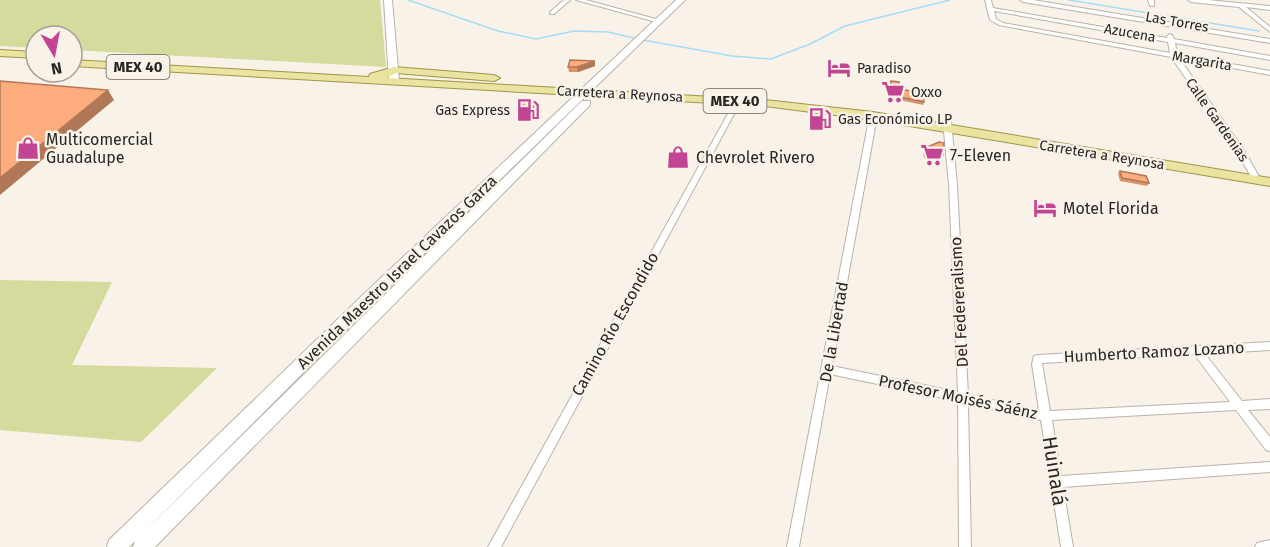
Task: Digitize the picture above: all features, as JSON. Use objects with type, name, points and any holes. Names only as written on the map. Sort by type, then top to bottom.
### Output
[{"type":"main road","name":"Avenida Maestro Israel Cavazos Garza","points":[[648,36],[681,0]]},
{"type":"main road","name":"Avenida Maestro Israel Cavazos Garza","points":[[116,547],[231,446],[281,407],[648,36],[689,0]]},
{"type":"main road","points":[[389,3],[393,75]]},
{"type":"main road","points":[[0,53],[24,54]]},
{"type":"main road","name":"Carretera a Reynosa","points":[[84,58],[815,99],[948,125],[1260,178],[1270,174]]},
{"type":"main road","points":[[0,59],[24,60]]},
{"type":"main road","name":"Carretera a Reynosa","points":[[84,64],[317,76],[393,75],[555,91],[596,88],[631,94],[738,101],[948,125]]},
{"type":"main road","name":"Avenida Maestro Israel Cavazos Garza","points":[[142,547],[231,446],[266,399],[571,105],[596,88]]},
{"type":"main road","points":[[555,91],[570,96],[571,105]]},
{"type":"main road","points":[[631,94],[750,99],[756,98],[758,94]]},
{"type":"main road","points":[[266,399],[281,407]]},
{"type":"street","points":[[552,13],[567,0]]},
{"type":"street","points":[[579,0],[601,2],[660,21]]},
{"type":"street","points":[[988,0],[990,9]]},
{"type":"street","name":"Azucena","points":[[1023,0],[1269,40]]},
{"type":"street","name":"Las Torres","points":[[1048,0],[1222,32]]},
{"type":"street","points":[[1191,0],[1242,7],[1270,8]]},
{"type":"street","points":[[1242,7],[1270,30]]},
{"type":"street","name":"Margarita","points":[[990,9],[993,20],[1007,26],[1270,73]]},
{"type":"street","name":"Azucena","points":[[990,9],[1270,58]]},
{"type":"street","points":[[1257,21],[1270,22]]},
{"type":"street","name":"Calle Gardenias","points":[[1168,25],[1174,56],[1260,178]]},
{"type":"street","name":"Camino Río Escondido","points":[[494,547],[738,101]]},
{"type":"street","name":"De la Libertad","points":[[793,547],[828,369],[873,116]]},
{"type":"street","name":"Del Federeralismo","points":[[948,125],[963,398],[965,547]]},
{"type":"street","name":"Humberto Ramoz Lozano","points":[[1038,359],[1270,346]]},
{"type":"street","points":[[1196,350],[1270,446]]},
{"type":"street","name":"Huinalá","points":[[1038,359],[1067,547]]},
{"type":"street","name":"Profesor Moisés Sáénz","points":[[828,369],[1046,416],[1270,404]]},
{"type":"street","points":[[1057,482],[1270,466]]},
{"type":"street","points":[[1261,547],[1270,546]]},
{"type":"green space","points":[[0,0],[380,0],[386,67],[84,51],[84,24],[24,24],[24,47],[0,46]]},
{"type":"green space","points":[[0,280],[112,282],[72,365],[217,368],[141,442],[0,430]]},
{"type":"building","points":[[570,60],[595,61],[577,67],[568,67]]},
{"type":"building","name":"Multicomercial Guadalupe","points":[[0,81],[108,90],[0,178]]},
{"type":"building","points":[[891,81],[899,82],[899,89],[923,93],[924,102],[890,95]]},
{"type":"building","points":[[524,102],[535,103],[531,112],[519,111]]},
{"type":"building","points":[[939,142],[944,143],[943,155],[926,153],[925,148]]},
{"type":"building","points":[[1120,171],[1146,176],[1149,183],[1122,178]]},
{"type":"waterway","points":[[408,0],[498,31],[536,39],[574,31],[608,32],[638,39]]},
{"type":"waterway","points":[[643,40],[732,56],[771,59],[810,44],[845,26],[950,0]]},
{"type":"waterway","points":[[1069,0],[1259,31]]},
{"type":"place","name":"Paradiso","points":[[839,68]]},
{"type":"place","name":"Oxxo","points":[[893,92]]},
{"type":"place","name":"Gas Express","points":[[528,110]]},
{"type":"place","name":"Gas Económico LP","points":[[820,119]]},
{"type":"place","name":"Multicomercial Guadalupe","points":[[28,148]]},
{"type":"place","name":"7-Eleven","points":[[932,155]]},
{"type":"place","name":"Chevrolet Rivero","points":[[678,157]]},
{"type":"place","name":"Motel Florida","points":[[1045,208]]}]
